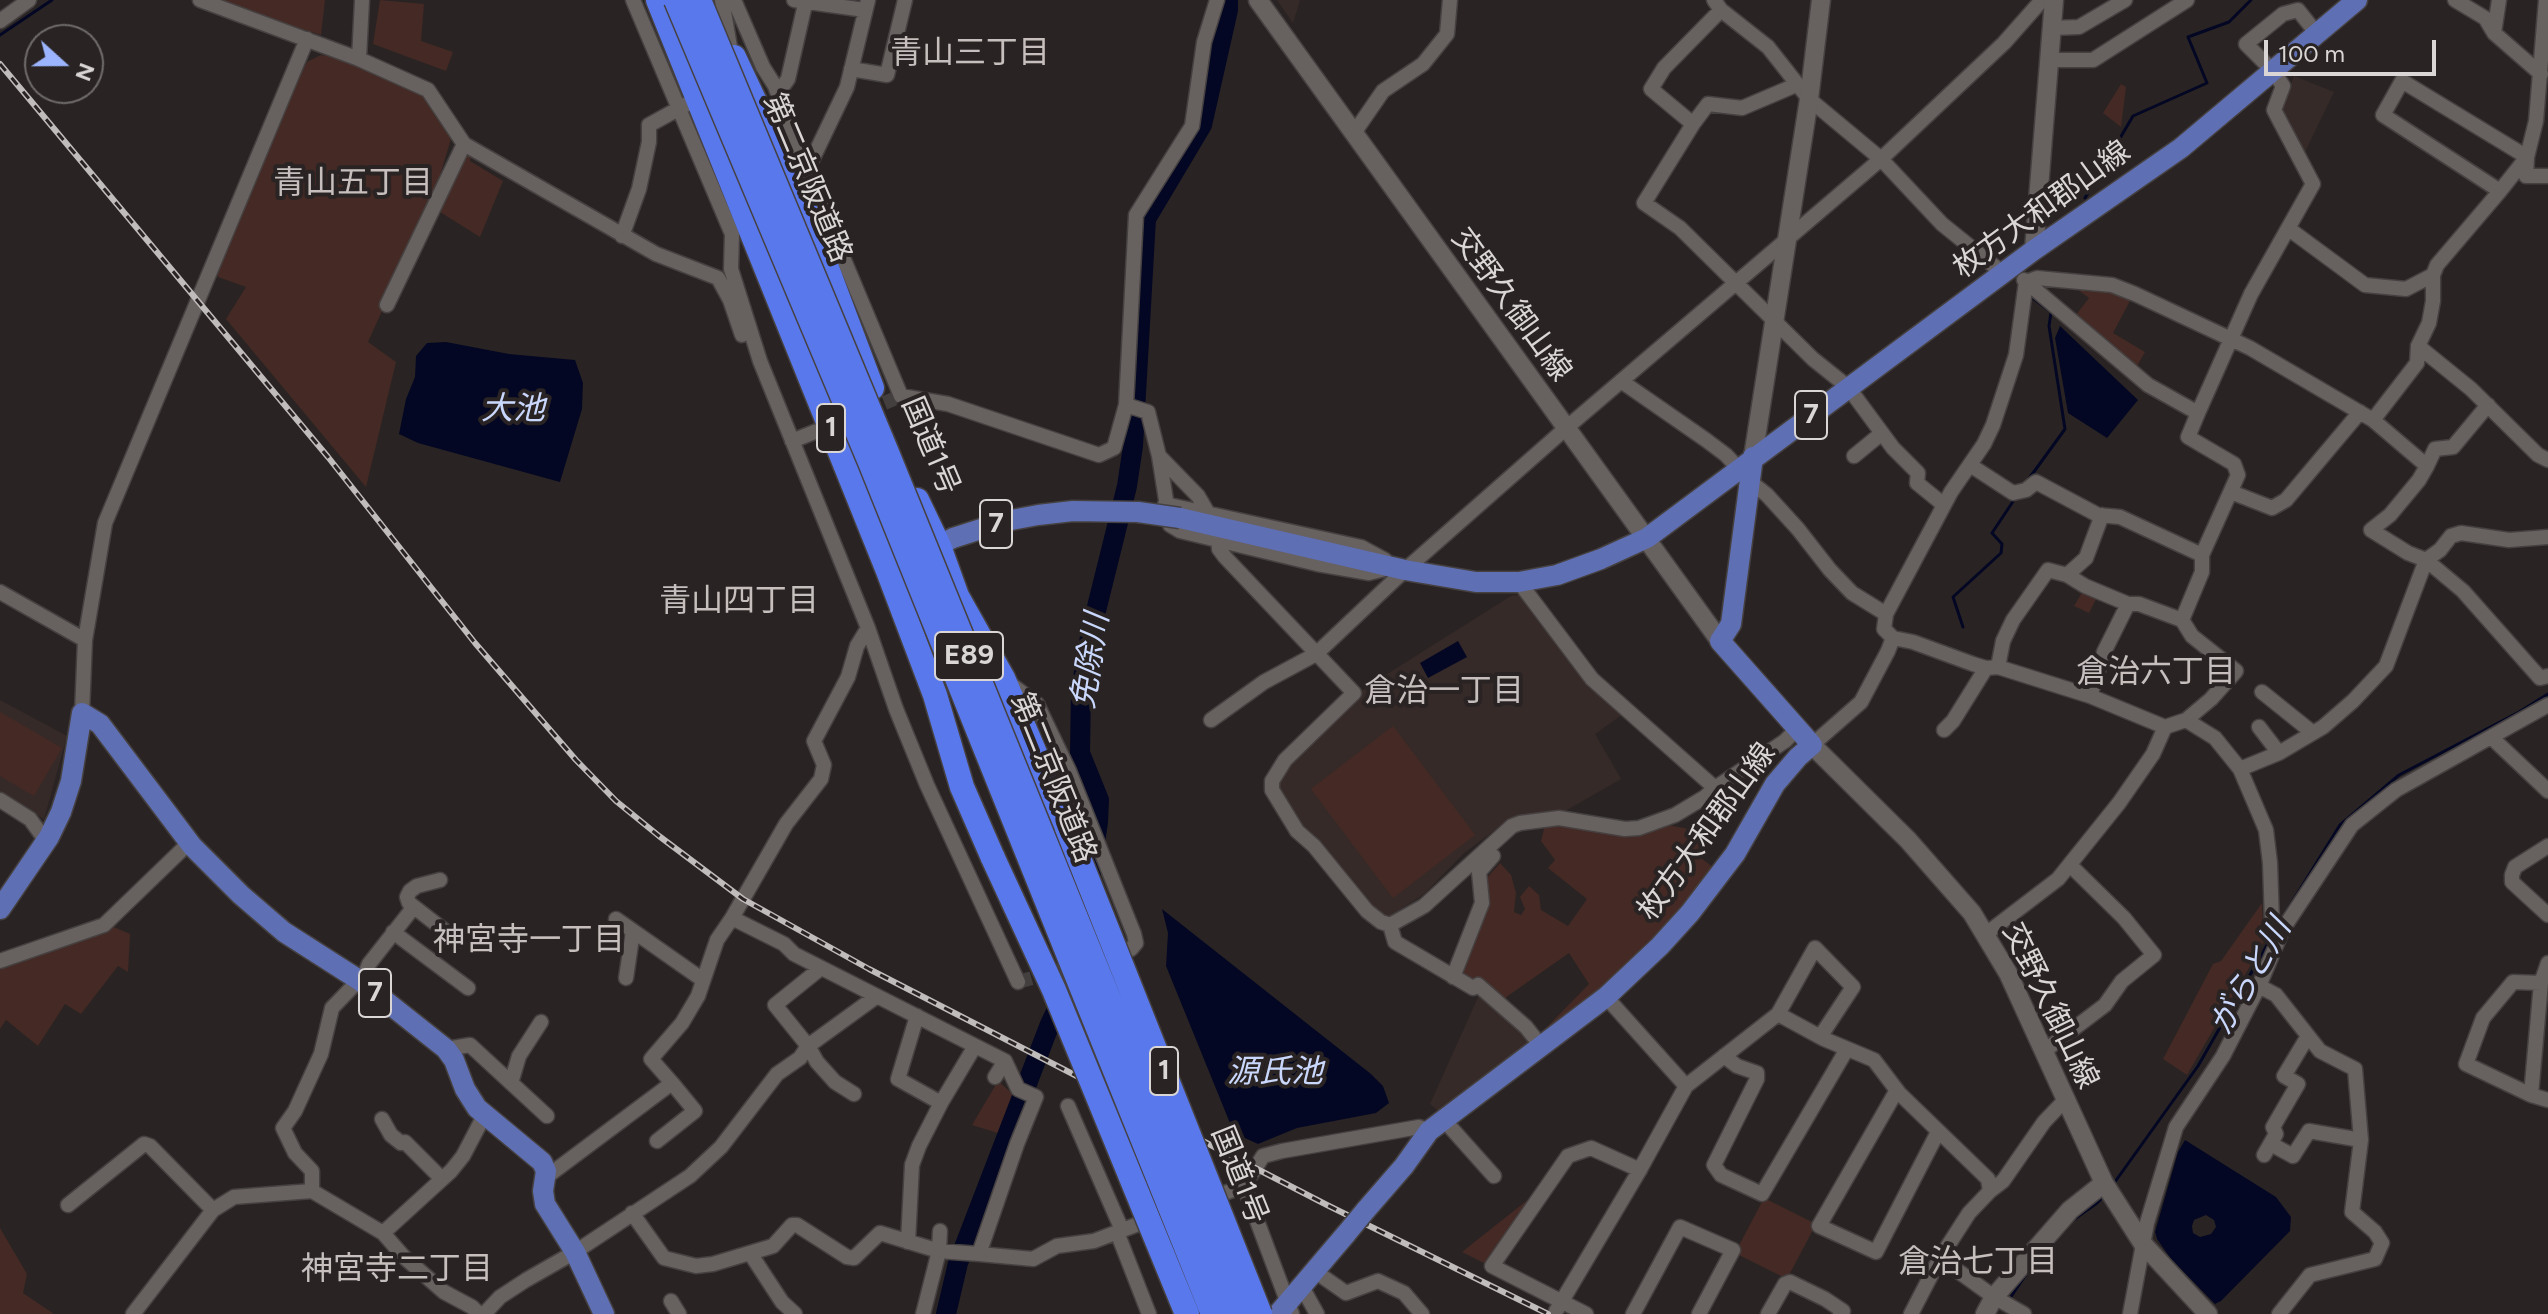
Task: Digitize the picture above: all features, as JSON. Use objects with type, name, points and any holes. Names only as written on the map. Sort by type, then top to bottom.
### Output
[{"type":"highway","name":"1","points":[[658,0],[688,103],[888,571],[935,695],[962,787],[993,858],[1041,997],[1176,1314]]},
{"type":"highway","name":"第二京阪道路","points":[[676,0],[870,462],[1213,1314]]},
{"type":"highway","name":"第二京阪道路","points":[[699,0],[892,464],[1237,1314]]},
{"type":"highway","name":"国道1号","points":[[709,0],[730,47],[753,72],[901,466],[939,546],[957,596],[1003,678],[1067,828],[1260,1314]]},
{"type":"highway","points":[[1067,828],[1129,1011],[1252,1314]]},
{"type":"highway","points":[[993,858],[1054,990],[1189,1314]]},
{"type":"main road","name":"交野久御山線","points":[[1258,0],[1720,641]]},
{"type":"main road","points":[[1720,641],[1731,624],[1748,470],[1775,322],[1821,0]]},
{"type":"main road","points":[[2034,250],[2054,0]]},
{"type":"main road","name":"枚方大和郡山線","points":[[888,571],[953,538],[1017,519],[1073,511],[1173,511],[1400,568],[1476,582],[1519,582],[1557,575],[1601,559],[1647,538],[1748,470],[1848,387],[2014,275],[2034,250],[2181,148],[2357,0]]},
{"type":"main road","name":"枚方大和郡山線","points":[[1295,1298],[1436,1126],[1606,997],[1690,913],[1735,854],[1775,784],[1812,745],[1720,641]]},
{"type":"main road","points":[[0,909],[46,841],[61,812],[71,781],[82,713]]},
{"type":"main road","name":"7","points":[[82,713],[100,724],[190,842],[241,895],[284,932],[363,984],[446,1049],[470,1098],[542,1162],[545,1204],[575,1252],[604,1314]]},
{"type":"main road","name":"交野久御山線","points":[[1812,745],[1933,867],[1986,934],[2008,973],[2108,1188],[2143,1244],[2208,1314]]},
{"type":"main road","points":[[1985,1314],[1994,1297],[2070,1210],[2108,1188]]},
{"type":"street","points":[[0,21],[29,0]]},
{"type":"street","points":[[200,0],[359,59],[428,90],[464,144],[656,254],[718,278],[730,300],[746,344],[760,361]]},
{"type":"street","points":[[359,59],[362,0]]},
{"type":"street","points":[[633,0],[688,103],[732,234],[731,269],[760,361],[868,628],[896,709],[927,785],[1018,982]]},
{"type":"street","points":[[722,0],[730,47]]},
{"type":"street","points":[[734,0],[753,72],[778,93],[803,162],[901,396],[948,404],[1099,455],[1114,448],[1126,405],[1136,215],[1192,126],[1204,42],[1217,0]]},
{"type":"street","points":[[851,69],[887,75],[905,0]]},
{"type":"street","points":[[1354,133],[1383,91],[1423,64],[1447,34],[1450,0]]},
{"type":"street","points":[[1211,720],[1264,682],[1316,654],[1400,568],[1881,159],[2004,43],[2042,0]]},
{"type":"street","points":[[2052,28],[2079,27],[2125,0]]},
{"type":"street","points":[[2049,60],[2093,60],[2187,0]]},
{"type":"street","points":[[2455,0],[2485,18],[2494,33],[2541,74]]},
{"type":"street","points":[[2494,33],[2499,0]]},
{"type":"street","points":[[2546,0],[2536,121],[2527,157],[2526,176],[2548,176]]},
{"type":"street","points":[[778,93],[788,79],[802,1],[866,5],[847,87],[813,158],[803,162]]},
{"type":"street","points":[[1693,124],[1651,89],[1664,68],[1717,5],[1768,47],[1809,99],[1881,159],[1942,224],[2014,275],[2148,385],[2198,413]]},
{"type":"street","points":[[2182,620],[2202,572],[2202,555],[2238,475],[2234,464],[2188,437],[2251,294],[2313,184],[2274,110],[2283,86],[2273,71],[2246,44],[2283,14],[2298,10],[2317,34]]},
{"type":"street","points":[[82,713],[85,640],[105,523],[307,39]]},
{"type":"street","points":[[622,236],[639,189],[649,142],[649,125],[753,72]]},
{"type":"street","points":[[2500,191],[2383,115],[2402,81],[2527,157]]},
{"type":"street","points":[[1796,85],[1742,108],[1708,104],[1644,203],[1680,228],[1813,359],[1848,387],[1882,433],[1918,473],[1917,483],[1944,505]]},
{"type":"street","points":[[387,305],[464,144]]},
{"type":"street","points":[[2373,420],[2417,363],[2418,346],[2429,323],[2433,275],[2437,265],[2527,157]]},
{"type":"street","points":[[2289,229],[2365,285],[2406,289],[2433,275]]},
{"type":"street","points":[[2014,275],[2112,285],[2183,315],[2250,348],[2373,420],[2427,466]]},
{"type":"street","points":[[1944,730],[1992,668],[2013,620],[2048,570],[2067,575],[2128,604],[2139,604],[2182,620],[2192,636],[2236,671],[2211,699],[2186,720],[2165,727],[2090,696],[1992,668],[1913,642],[1893,638],[1884,629],[1886,614],[1944,505],[1993,425],[2016,355],[2014,275]]},
{"type":"street","points":[[2418,346],[2488,405],[2493,414],[2527,445],[2548,460]]},
{"type":"street","points":[[1621,381],[1748,470],[1852,593],[1886,614]]},
{"type":"street","points":[[1126,405],[1148,412],[1173,511],[1170,525],[1180,531],[1317,564],[1369,573],[1400,568]]},
{"type":"street","points":[[2488,405],[2453,447],[2435,449],[2419,480],[2390,515],[2371,530],[2408,553],[2426,560],[2463,591],[2540,678],[2548,676]]},
{"type":"street","points":[[2231,492],[2272,508],[2286,500],[2360,412]]},
{"type":"street","points":[[792,441],[817,431]]},
{"type":"street","points":[[1854,456],[1882,433]]},
{"type":"street","points":[[1159,456],[1198,496],[1208,513]]},
{"type":"street","points":[[1970,465],[2013,493],[2036,482],[2102,515],[2120,517],[2202,555]]},
{"type":"street","points":[[1173,511],[1208,513],[1361,547],[1400,568]]},
{"type":"street","points":[[2067,575],[2086,558],[2102,515]]},
{"type":"street","points":[[2240,769],[2279,753],[2313,733],[2353,701],[2386,666],[2426,560],[2440,550],[2451,536],[2461,533],[2509,540],[2548,537]]},
{"type":"street","points":[[1218,538],[1219,549],[1225,557],[1316,654],[1345,680],[1354,693],[1285,760],[1272,781],[1272,790],[1297,831],[1314,846],[1367,911],[1390,925],[1395,942],[1473,988],[1478,985],[1526,1027],[1541,1046]]},
{"type":"street","points":[[1519,582],[1592,679],[1715,788]]},
{"type":"street","points":[[0,592],[85,640]]},
{"type":"street","points":[[2090,696],[2104,652],[2128,604]]},
{"type":"street","points":[[657,1141],[695,1111],[651,1059],[682,1023],[703,980],[717,940],[786,824],[821,779],[824,765],[814,741],[848,677],[857,646],[868,628]]},
{"type":"street","points":[[1812,745],[1861,702],[1893,638]]},
{"type":"street","points":[[1003,678],[1037,704],[1063,758],[1134,934],[1136,943],[1131,949]]},
{"type":"street","points":[[2262,692],[2313,733]]},
{"type":"street","points":[[2130,1314],[2143,1244],[2176,1127],[2223,1056],[2259,986],[2278,925],[2352,825],[2396,790],[2548,705]]},
{"type":"street","points":[[2186,720],[2215,738],[2240,769],[2266,830],[2278,925]]},
{"type":"street","points":[[1986,934],[2058,879],[2119,803],[2153,754],[2165,727]]},
{"type":"street","points":[[2259,727],[2279,753]]},
{"type":"street","points":[[1390,925],[1424,906],[1512,826],[1559,818],[1625,829],[1639,828],[1675,815],[1785,741],[1797,729]]},
{"type":"street","points":[[2491,737],[2548,791]]},
{"type":"street","points":[[0,800],[30,819],[46,841]]},
{"type":"street","points":[[1453,977],[1482,903],[1479,872],[1516,833],[1512,826]]},
{"type":"street","points":[[0,961],[104,925],[190,842]]},
{"type":"street","points":[[2548,846],[2515,867],[2512,882],[2548,915]]},
{"type":"street","points":[[2043,1052],[2105,1005],[2122,981],[2154,955],[2124,918],[2070,865]]},
{"type":"street","points":[[440,880],[417,886],[407,897],[413,908],[458,941]]},
{"type":"street","points":[[312,1191],[312,1171],[295,1153],[283,1128],[295,1111],[321,1054],[332,1008],[363,984],[369,964],[413,908]]},
{"type":"street","points":[[732,918],[784,944],[794,954],[1005,1061],[1021,1090],[1036,1097],[968,1253]]},
{"type":"street","points":[[616,919],[703,980]]},
{"type":"street","points":[[626,978],[633,931]]},
{"type":"street","points":[[393,932],[468,988]]},
{"type":"street","points":[[1559,1306],[1686,1086],[1778,1014],[1815,948],[1853,987],[1820,1037]]},
{"type":"street","points":[[2531,1095],[2541,983],[2548,963]]},
{"type":"street","points":[[821,968],[775,1005],[817,1062],[835,1082],[854,1094]]},
{"type":"street","points":[[2541,983],[2513,982],[2483,1018],[2466,1064],[2548,1100]]},
{"type":"street","points":[[2259,986],[2276,995],[2320,1051],[2355,1069],[2361,1140],[2352,1212],[2375,1232],[2382,1243],[2375,1259],[2310,1275],[2279,1314]]},
{"type":"street","points":[[133,1314],[213,1210],[234,1197],[312,1191],[383,1233],[404,1257],[444,1292],[482,1314],[500,1297],[690,1176],[721,1147],[777,1074],[800,1058],[808,1046],[877,996]]},
{"type":"street","points":[[1606,997],[1686,1086]]},
{"type":"street","points":[[1778,1014],[1820,1037],[1874,1060],[1897,1090],[1988,1179],[1990,1191]]},
{"type":"street","points":[[917,1016],[898,1079],[941,1103]]},
{"type":"street","points":[[511,1083],[519,1056],[541,1022]]},
{"type":"street","points":[[2308,1036],[2284,1076],[2298,1084],[2273,1127],[2276,1134],[2267,1150],[2293,1156],[2309,1131],[2361,1140]]},
{"type":"street","points":[[446,1049],[470,1045],[547,1116]]},
{"type":"street","points":[[908,1242],[912,1165],[941,1103],[975,1046]]},
{"type":"street","points":[[1724,1056],[1737,1066],[1757,1073],[1757,1079],[1714,1165],[1721,1175],[1762,1194],[1847,1049]]},
{"type":"street","points":[[995,1077],[1005,1061]]},
{"type":"street","points":[[545,1178],[672,1083]]},
{"type":"street","points":[[1897,1090],[1819,1226],[1876,1252],[1938,1132]]},
{"type":"street","points":[[1911,1314],[1940,1258],[1969,1213],[2003,1181],[2044,1122],[2065,1100]]},
{"type":"street","points":[[1068,1106],[1120,1231],[1149,1314]]},
{"type":"street","points":[[383,1233],[463,1156],[485,1114]]},
{"type":"street","points":[[382,1119],[391,1135],[401,1143],[405,1142],[442,1179]]},
{"type":"street","points":[[632,1213],[664,1258],[696,1266],[773,1246],[792,1225],[797,1225],[847,1257],[854,1258],[880,1233],[939,1251],[1033,1259],[1057,1246],[1094,1241],[1244,1186],[1263,1156],[1282,1151],[1436,1126],[1494,1176]]},
{"type":"street","points":[[68,1205],[144,1144],[150,1146],[213,1210]]},
{"type":"street","points":[[1586,1314],[1559,1306],[1492,1266],[1568,1156],[1591,1148],[1640,1170]]},
{"type":"street","points":[[1244,1186],[1295,1298],[1317,1314]]},
{"type":"street","points":[[1151,1219],[1189,1314]]},
{"type":"street","points":[[1633,1314],[1680,1227],[1733,1250],[1699,1314]]},
{"type":"street","points":[[923,1314],[939,1251],[940,1231]]},
{"type":"street","points":[[750,1253],[782,1302],[795,1314]]},
{"type":"street","points":[[1940,1258],[1994,1297],[2024,1314]]},
{"type":"street","points":[[1295,1298],[1346,1293],[1378,1281],[1404,1293],[1422,1314]]},
{"type":"street","points":[[1768,1314],[1785,1284],[1790,1282],[1825,1299],[1843,1311],[1840,1314]]},
{"type":"street","points":[[671,1301],[679,1314]]},
{"type":"shaded area","points":[[325,0],[321,35],[217,2]]},
{"type":"shaded area","points":[[380,0],[424,4],[421,41],[453,52],[446,71],[373,44]]},
{"type":"shaded area","points":[[1277,0],[1300,0],[1293,23]]},
{"type":"shaded area","points":[[321,55],[346,59],[427,95],[451,139],[433,198],[368,342],[396,362],[366,487],[226,319],[246,287],[218,277],[216,268],[296,84],[307,62]]},
{"type":"shaded area","points":[[2294,76],[2334,92],[2303,156],[2281,111]]},
{"type":"shaded area","points":[[2121,84],[2126,87],[2121,127],[2103,113]]},
{"type":"shaded area","points":[[465,152],[472,154],[470,161],[503,181],[480,237],[440,212],[451,177]]},
{"type":"shaded area","points":[[2081,284],[2132,297],[2113,333],[2145,352],[2136,368],[2072,320],[2089,298],[2077,289]]},
{"type":"shaded area","points":[[2085,588],[2098,595],[2089,613],[2074,606]]},
{"type":"shaded area","points":[[1525,594],[1574,668],[1623,714],[1595,734],[1621,779],[1565,811],[1512,817],[1463,854],[1424,894],[1385,919],[1349,885],[1301,828],[1276,789],[1287,762],[1365,688],[1511,596]]},
{"type":"shaded area","points":[[0,700],[67,736],[44,819],[0,792]]},
{"type":"shaded area","points":[[0,712],[62,748],[34,796],[0,776]]},
{"type":"shaded area","points":[[1393,726],[1475,835],[1393,898],[1311,789]]},
{"type":"shaded area","points":[[1545,825],[1651,832],[1668,825],[1694,830],[1707,842],[1697,855],[1718,871],[1681,919],[1547,1035],[1546,1028],[1589,984],[1569,953],[1502,1000],[1459,974],[1485,880],[1500,863],[1511,875],[1516,893],[1514,912],[1521,915],[1525,909],[1520,897],[1529,886],[1539,895],[1541,910],[1568,926],[1587,899],[1548,868],[1555,860],[1541,841]]},
{"type":"shaded area","points":[[2262,903],[2264,942],[2187,1075],[2163,1059],[2213,964],[2221,961]]},
{"type":"shaded area","points":[[109,925],[130,934],[128,972],[118,966],[81,1014],[65,1004],[38,1046],[6,1020],[0,1029],[0,964]]},
{"type":"shaded area","points":[[1480,993],[1517,1025],[1531,1047],[1443,1115],[1430,1104]]},
{"type":"shaded area","points":[[998,1081],[1016,1097],[1001,1134],[972,1125]]},
{"type":"shaded area","points":[[1530,1198],[1488,1265],[1462,1252]]},
{"type":"shaded area","points":[[1764,1198],[1816,1224],[1787,1279],[1735,1253]]},
{"type":"shaded area","points":[[0,1228],[27,1274],[23,1293],[54,1314],[0,1314]]},
{"type":"water","points":[[2060,326],[2138,400],[2107,438],[2068,413],[2055,338]]},
{"type":"water","name":"大池","points":[[446,342],[509,354],[575,360],[583,383],[582,409],[560,482],[418,443],[399,434],[406,399],[415,377],[416,356],[427,343]]},
{"type":"water","points":[[1458,641],[1467,657],[1428,678],[1420,663]]},
{"type":"water","name":"源氏池","points":[[1162,909],[1371,1074],[1383,1086],[1389,1103],[1376,1113],[1297,1128],[1258,1144],[1234,1133],[1166,966],[1168,933]]},
{"type":"water","points":[[2185,1140],[2276,1197],[2291,1217],[2290,1231],[2215,1304],[2171,1259],[2155,1232],[2178,1152]],"holes":[[[2206,1215],[2214,1220],[2216,1227],[2211,1234],[2200,1237],[2193,1233],[2194,1220]]]},
{"type":"waterway","points":[[0,35],[52,0]]},
{"type":"waterway","name":"免除川","points":[[946,1314],[958,1263],[1050,1024],[1077,968],[1099,800],[1080,753],[1081,690],[1091,631],[1127,486],[1133,446],[1146,219],[1202,125],[1228,0]]},
{"type":"waterway","points":[[2085,198],[2133,116],[2207,83],[2188,37],[2229,22],[2251,0]]},
{"type":"waterway","points":[[2028,480],[2065,429],[2049,326],[2051,312],[2033,298]]},
{"type":"waterway","points":[[1963,627],[1953,597],[2001,553],[2002,544],[1992,533],[2014,500]]},
{"type":"waterway","name":"がらと川","points":[[2281,920],[2340,825],[2399,775],[2548,694]]},
{"type":"waterway","name":"がらと川","points":[[2112,1186],[2198,1066],[2274,933]]},
{"type":"waterway","name":"がらと川","points":[[2073,1220],[2105,1195]]},
{"type":"waterway","name":"がらと川","points":[[2008,1301],[2055,1241]]},
{"type":"tunnel","points":[[865,411],[901,396]]},
{"type":"tunnel","points":[[1018,982],[1077,965]]},
{"type":"railway","points":[[0,64],[328,457],[475,643],[576,760],[616,801],[659,836],[743,899],[869,969],[1327,1205],[1548,1314]]},
{"type":"district","name":"青山三丁目","points":[[970,54]]},
{"type":"district","name":"青山五丁目","points":[[353,184]]},
{"type":"district","name":"青山四丁目","points":[[739,602]]},
{"type":"district","name":"倉治六丁目","points":[[2156,673]]},
{"type":"district","name":"倉治一丁目","points":[[1444,692]]},
{"type":"district","name":"神宮寺一丁目","points":[[529,941]]},
{"type":"district","name":"倉治七丁目","points":[[1978,1263]]},
{"type":"district","name":"神宮寺二丁目","points":[[397,1270]]}]
